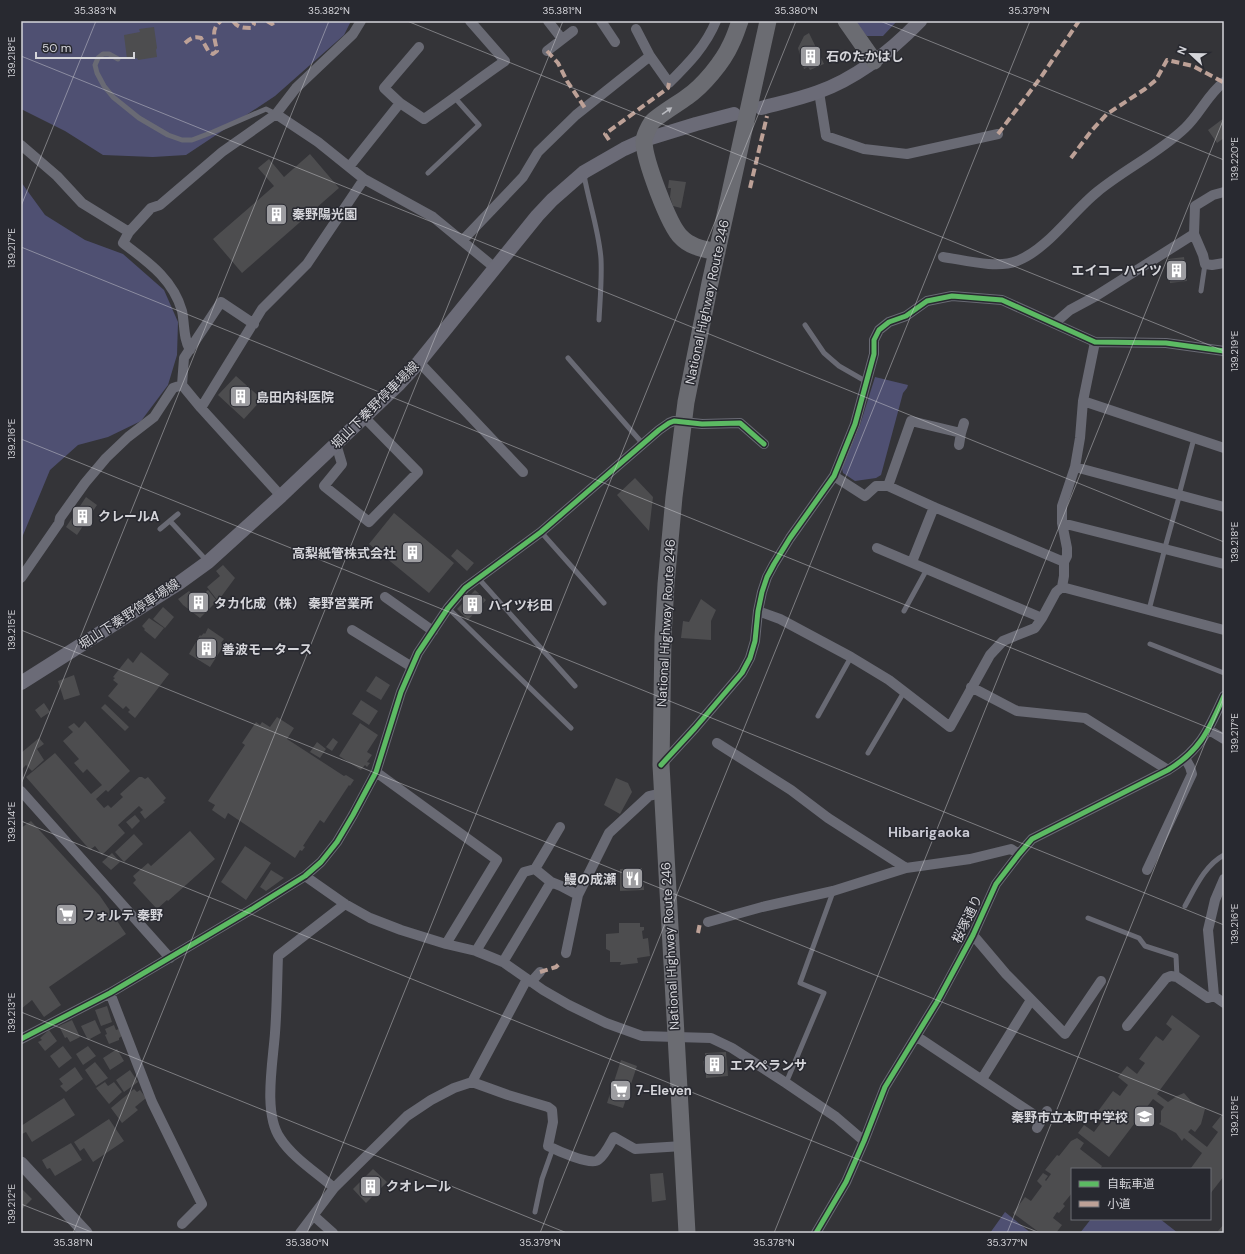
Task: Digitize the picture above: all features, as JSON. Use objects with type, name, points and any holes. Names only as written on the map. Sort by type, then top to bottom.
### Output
[{"type":"highway","points":[[717,252],[694,246],[680,237],[673,227],[663,206],[647,157],[644,140],[652,122],[689,96],[709,77],[731,45],[740,21]]},
{"type":"highway","name":"National Highway Route 246","points":[[688,1233],[675,1037],[662,793],[663,637],[674,497],[683,422],[696,351],[768,21]]},
{"type":"highway","points":[[846,21],[874,61]]},
{"type":"main road","points":[[762,108],[819,92],[854,75],[898,43],[920,21]]},
{"type":"main road","name":"堀山下秦野停車場線","points":[[21,683],[179,583],[208,562],[398,385],[419,362],[537,216],[552,200],[584,172],[624,149],[644,140],[734,114]]},
{"type":"street","points":[[190,350],[185,342],[184,322],[179,302],[169,283],[155,268],[123,243],[129,232],[151,208],[160,205],[222,152],[276,114],[296,88],[353,34],[360,21]]},
{"type":"street","points":[[419,47],[384,88],[400,103],[424,119],[505,61],[470,21]]},
{"type":"street","points":[[548,21],[562,39]]},
{"type":"street","points":[[601,21],[615,42]]},
{"type":"street","points":[[636,29],[650,56],[669,83],[689,64],[705,43],[716,21]]},
{"type":"street","points":[[547,51],[573,31]]},
{"type":"street","points":[[462,241],[523,177],[538,152],[548,142],[576,115],[650,56]]},
{"type":"street","points":[[943,257],[997,264],[1017,261],[1037,250],[1097,192],[1152,154],[1186,128],[1215,89],[1224,82]]},
{"type":"street","points":[[819,92],[826,136],[864,149],[907,154],[998,134]]},
{"type":"street","points":[[349,167],[400,103]]},
{"type":"street","points":[[276,114],[318,142],[364,179],[433,217],[495,268]]},
{"type":"street","points":[[21,145],[57,176],[82,203],[129,232]]},
{"type":"street","points":[[201,408],[262,309],[307,264],[364,179]]},
{"type":"street","points":[[1224,192],[1195,206],[1194,234],[1203,255],[1205,264],[1224,263]]},
{"type":"street","points":[[1055,323],[1070,310],[1096,296],[1194,234]]},
{"type":"street","points":[[661,765],[742,673],[750,658],[755,641],[758,611],[762,592],[774,564],[790,538],[834,476],[855,424],[874,354],[874,340],[879,330],[889,322],[906,316],[927,301],[952,296],[1002,300],[1095,342],[1166,343],[1224,351]]},
{"type":"street","points":[[254,324],[221,302],[184,358],[182,385],[280,496]]},
{"type":"street","points":[[758,611],[780,619],[851,657],[889,680],[950,727],[990,655],[1003,641],[1035,628],[1056,592],[1062,587],[1067,548],[1062,522],[1062,506],[1075,467],[1080,438],[1083,401],[1095,342]]},
{"type":"street","points":[[419,362],[523,472]]},
{"type":"street","points":[[21,578],[85,482],[122,442],[154,417],[172,388],[182,385]]},
{"type":"street","points":[[1083,401],[1194,441],[1224,448]]},
{"type":"street","points":[[336,444],[342,464],[324,486],[369,522],[418,472],[364,417]]},
{"type":"street","points":[[21,1039],[110,993],[170,958],[305,876],[321,862],[337,842],[376,772],[401,692],[418,653],[448,608],[465,588],[541,532],[669,423],[674,421],[702,424],[740,423],[764,444]]},
{"type":"street","points":[[888,486],[911,421],[961,433]]},
{"type":"street","points":[[959,445],[964,423]]},
{"type":"street","points":[[1075,467],[1224,507]]},
{"type":"street","points":[[834,476],[866,496],[876,486],[888,486],[1064,562]]},
{"type":"street","points":[[912,562],[934,507]]},
{"type":"street","points":[[1062,522],[1224,564]]},
{"type":"street","points":[[877,548],[1042,618]]},
{"type":"street","points":[[1062,587],[1150,608],[1224,630]]},
{"type":"street","points":[[385,597],[433,631]]},
{"type":"street","points":[[352,630],[412,667]]},
{"type":"street","points":[[971,687],[1017,712],[1085,718],[1168,770]]},
{"type":"street","name":"桜塚通り","points":[[816,1233],[846,1182],[885,1087],[937,1002],[973,935],[996,884],[1032,839],[1168,770],[1185,758],[1194,750],[1209,730],[1224,696]]},
{"type":"street","points":[[1209,730],[1224,739]]},
{"type":"street","points":[[717,743],[790,790],[828,818],[906,868]]},
{"type":"street","points":[[1147,870],[1192,774],[1185,758]]},
{"type":"street","points":[[376,772],[497,860],[446,944]]},
{"type":"street","points":[[21,791],[170,958]]},
{"type":"street","points":[[566,954],[578,895],[608,833],[649,796],[662,793]]},
{"type":"street","points":[[476,951],[524,872],[536,869],[560,827]]},
{"type":"street","points":[[708,922],[762,906],[833,891],[906,868],[970,859],[1011,849],[1019,854]]},
{"type":"street","points":[[536,869],[551,882],[578,895]]},
{"type":"street","points":[[305,876],[345,904],[370,918],[401,930],[446,944],[476,951],[503,962],[529,981],[569,1005],[606,1023],[642,1036],[711,1038],[732,1048],[786,1083],[836,1117],[864,1141]]},
{"type":"street","points":[[1224,879],[1220,901],[1208,930],[1214,996],[1224,1004]]},
{"type":"street","points":[[503,962],[551,882]]},
{"type":"street","points":[[334,1188],[291,1152],[279,1137],[273,1123],[271,1070],[275,1032],[278,956],[345,904]]},
{"type":"street","points":[[973,935],[1006,974],[1065,1034],[1101,981]]},
{"type":"street","points":[[472,1082],[529,981],[540,972]]},
{"type":"street","points":[[1127,1026],[1166,978],[1172,976],[1177,977],[1208,998],[1214,996]]},
{"type":"street","points":[[110,993],[152,1102],[202,1204],[182,1224]]},
{"type":"street","points":[[982,1079],[1031,1000]]},
{"type":"street","points":[[916,1036],[982,1079],[1040,1124],[1047,1111]]},
{"type":"street","points":[[300,1233],[334,1188],[407,1116],[431,1100],[454,1088],[472,1082],[548,1107],[552,1110],[553,1122],[548,1146],[588,1161],[596,1162],[600,1160],[614,1137],[635,1149],[683,1146]]},
{"type":"street","points":[[21,1163],[86,1233]]},
{"type":"street","points":[[314,1216],[333,1233]]},
{"type":"lane","points":[[118,58],[110,54],[103,54],[98,58],[95,65],[97,73],[104,86],[113,97],[139,118],[168,135],[182,140],[192,140],[206,135],[266,109],[276,114]]},
{"type":"lane","points":[[428,173],[479,125],[455,98]]},
{"type":"lane","points":[[584,172],[598,235],[601,259],[599,320]]},
{"type":"lane","points":[[1201,290],[1205,264]]},
{"type":"lane","points":[[805,325],[824,353],[839,366],[867,382]]},
{"type":"lane","points":[[568,358],[643,444]]},
{"type":"lane","points":[[1150,608],[1194,441]]},
{"type":"lane","points":[[160,529],[178,514]]},
{"type":"lane","points":[[170,522],[208,562]]},
{"type":"lane","points":[[541,532],[604,603]]},
{"type":"lane","points":[[904,611],[927,569]]},
{"type":"lane","points":[[478,578],[575,686]]},
{"type":"lane","points":[[448,608],[571,728]]},
{"type":"lane","points":[[1150,644],[1224,673]]},
{"type":"lane","points":[[818,716],[851,657]]},
{"type":"lane","points":[[868,753],[904,692]]},
{"type":"lane","points":[[1186,906],[1199,881],[1217,859],[1224,855]]},
{"type":"lane","points":[[786,1083],[824,993],[800,983],[833,891]]},
{"type":"lane","points":[[1088,918],[1139,938],[1145,946],[1176,956],[1177,977]]},
{"type":"lane","points":[[535,1212],[542,1179],[553,1148]]},
{"type":"shaded area","points":[[21,21],[351,21],[344,35],[275,96],[186,155],[153,157],[103,155],[65,131],[21,109]]},
{"type":"shaded area","points":[[852,21],[897,21],[883,36],[867,36]]},
{"type":"shaded area","points":[[21,182],[45,215],[85,240],[123,254],[164,290],[178,322],[177,355],[168,385],[141,421],[108,437],[78,445],[50,470],[21,540]]},
{"type":"shaded area","points":[[875,377],[908,385],[903,393],[881,475],[876,478],[855,481],[843,473],[842,468],[860,425]]},
{"type":"shaded area","points":[[1005,1212],[1031,1233],[990,1233]]},
{"type":"shaded area","points":[[1090,1220],[1161,1220],[1178,1233],[1080,1233]]},
{"type":"building","points":[[154,27],[157,57],[138,60],[137,58],[127,59],[124,35],[140,32],[139,29]]},
{"type":"building","name":"石のたかはし","points":[[809,33],[824,64],[810,70],[808,67],[804,69],[798,48],[804,36]]},
{"type":"building","points":[[1224,118],[1224,138],[1217,143],[1208,130]]},
{"type":"building","name":"秦野陽光園","points":[[310,154],[339,188],[242,273],[213,239],[274,186],[258,168],[269,159],[284,177]]},
{"type":"building","points":[[669,180],[686,182],[681,208],[673,206],[670,197],[671,188],[668,188]]},
{"type":"building","name":"エイコーハイツ","points":[[1184,257],[1187,281],[1170,283],[1168,259]]},
{"type":"building","name":"島田内科医院","points":[[236,376],[262,399],[244,419],[218,395]]},
{"type":"building","points":[[635,478],[653,497],[649,531],[617,495]]},
{"type":"building","name":"クレールA","points":[[86,497],[97,505],[77,535],[66,527]]},
{"type":"building","name":"高梨紙管株式会社","points":[[394,513],[454,563],[429,593],[369,544]]},
{"type":"building","points":[[457,549],[474,563],[467,571],[451,556]]},
{"type":"building","points":[[223,565],[235,578],[218,601],[207,587],[220,576],[216,571]]},
{"type":"building","name":"タカ化成（株） 秦野営業所","points":[[208,590],[217,601],[200,618],[183,605],[178,599],[189,591],[197,600]]},
{"type":"building","name":"ハイツ杉田","points":[[475,590],[486,600],[468,620],[457,609]]},
{"type":"building","points":[[701,599],[716,610],[711,621],[711,640],[681,638],[683,621],[689,622]]},
{"type":"building","points":[[163,607],[174,617],[165,628],[153,619]]},
{"type":"building","points":[[149,618],[164,628],[155,639],[144,630],[145,629],[142,626]]},
{"type":"building","name":"善波モータース","points":[[208,628],[224,639],[221,643],[224,645],[210,667],[189,654],[200,635],[205,634]]},
{"type":"building","points":[[141,652],[169,674],[135,718],[128,712],[130,710],[126,706],[123,709],[108,696],[118,684],[113,680],[115,678],[113,677],[128,658],[133,663]]},
{"type":"building","points":[[74,675],[80,695],[64,700],[58,681]]},
{"type":"building","points":[[376,676],[390,685],[381,700],[366,691]]},
{"type":"building","points":[[361,700],[378,711],[369,725],[352,714]]},
{"type":"building","points":[[44,703],[50,712],[41,718],[35,710]]},
{"type":"building","points":[[105,704],[129,727],[125,731],[101,708]]},
{"type":"building","points":[[277,717],[294,728],[287,739],[344,776],[346,775],[354,780],[350,786],[349,785],[324,823],[320,820],[303,846],[305,847],[302,851],[300,850],[295,858],[228,813],[225,819],[212,810],[215,805],[208,801],[245,745],[242,743],[256,722],[260,725],[262,722],[270,727]]},
{"type":"building","points":[[85,721],[130,771],[108,792],[106,790],[96,799],[104,808],[108,805],[111,808],[123,797],[120,794],[139,777],[145,779],[148,777],[166,798],[163,801],[165,802],[145,819],[140,812],[143,810],[139,806],[118,825],[125,833],[102,855],[95,846],[90,850],[26,777],[55,753],[91,794],[102,785],[87,769],[83,773],[74,763],[79,759],[63,741],[73,732],[68,727],[74,723],[79,728]]},
{"type":"building","points":[[360,723],[378,735],[367,752],[372,755],[367,762],[370,763],[367,767],[365,765],[361,770],[339,756]]},
{"type":"building","points":[[39,738],[44,744],[37,749],[44,760],[32,771],[26,765],[21,770],[21,753]]},
{"type":"building","points":[[333,738],[338,742],[332,751],[326,747]]},
{"type":"building","points":[[317,742],[326,749],[320,758],[310,752]]},
{"type":"building","points":[[616,778],[628,783],[632,792],[620,814],[604,805]]},
{"type":"building","points":[[135,815],[140,821],[132,829],[126,822]]},
{"type":"building","name":"フォルテ 秦野","points":[[31,821],[100,896],[126,934],[49,987],[61,1005],[44,1017],[32,1000],[21,1009],[21,828]]},
{"type":"building","points":[[190,831],[215,859],[157,909],[133,883],[136,880],[133,876],[148,863],[151,866]]},
{"type":"building","points":[[134,834],[143,844],[124,862],[115,852]]},
{"type":"building","points":[[245,846],[271,863],[246,900],[221,882]]},
{"type":"building","points":[[112,853],[120,862],[111,870],[102,862]]},
{"type":"building","name":"鰻の成瀬","points":[[642,868],[644,890],[620,891],[620,869]]},
{"type":"building","points":[[271,870],[284,878],[266,891],[260,887]]},
{"type":"building","points":[[619,923],[640,923],[640,927],[644,927],[644,930],[642,931],[643,939],[648,938],[650,956],[637,958],[638,963],[620,965],[621,962],[610,962],[610,951],[606,949],[606,934],[619,933]]},
{"type":"building","points":[[107,1006],[112,1022],[101,1026],[95,1010]]},
{"type":"building","points":[[1172,1015],[1200,1036],[1157,1094],[1168,1102],[1184,1093],[1191,1101],[1205,1109],[1201,1124],[1195,1132],[1191,1129],[1188,1132],[1207,1147],[1218,1132],[1212,1127],[1224,1112],[1224,1176],[1211,1193],[1211,1168],[1191,1168],[1202,1153],[1184,1138],[1182,1141],[1176,1133],[1159,1124],[1161,1122],[1161,1111],[1164,1107],[1153,1099],[1109,1157],[1078,1133],[1084,1125],[1094,1132],[1103,1120],[1096,1114],[1113,1091],[1120,1096],[1128,1085],[1118,1077],[1127,1066],[1137,1074],[1145,1063],[1139,1059],[1156,1036],[1163,1041],[1172,1029],[1166,1024]]},
{"type":"building","points":[[72,1020],[80,1037],[70,1042],[67,1037],[65,1038],[59,1026]]},
{"type":"building","points":[[95,1020],[101,1033],[88,1040],[81,1026]]},
{"type":"building","points":[[114,1025],[116,1030],[119,1029],[122,1036],[119,1040],[109,1044],[105,1035],[107,1034],[105,1029]]},
{"type":"building","points":[[49,1030],[57,1041],[45,1051],[38,1042],[42,1040],[40,1038]]},
{"type":"building","points":[[63,1046],[72,1058],[59,1068],[50,1056]]},
{"type":"building","points":[[88,1046],[96,1056],[83,1065],[76,1054]]},
{"type":"building","points":[[117,1049],[124,1061],[110,1070],[103,1058]]},
{"type":"building","name":"エスペランサ","points":[[726,1052],[728,1076],[706,1078],[706,1068],[704,1068],[703,1061],[705,1061],[705,1053]]},
{"type":"building","name":"7-Eleven","points":[[621,1060],[637,1066],[623,1108],[607,1103]]},
{"type":"building","points":[[95,1062],[108,1078],[96,1086],[85,1070]]},
{"type":"building","points":[[75,1067],[83,1079],[66,1092],[60,1086],[63,1084],[59,1079]]},
{"type":"building","points":[[130,1070],[138,1082],[124,1092],[116,1080]]},
{"type":"building","points":[[105,1082],[108,1086],[114,1082],[122,1092],[109,1104],[96,1088]]},
{"type":"building","points":[[134,1089],[137,1092],[140,1090],[146,1098],[135,1107],[138,1110],[122,1123],[111,1108]]},
{"type":"building","points":[[64,1098],[75,1115],[32,1142],[26,1132],[22,1134],[21,1126]]},
{"type":"building","points":[[109,1119],[124,1141],[93,1162],[84,1148],[80,1151],[74,1142]]},
{"type":"building","points":[[1077,1138],[1084,1143],[1080,1149],[1102,1166],[1101,1168],[1071,1168],[1071,1194],[1063,1204],[1065,1206],[1059,1213],[1057,1212],[1053,1218],[1062,1225],[1056,1233],[1040,1233],[1013,1213],[1025,1197],[1031,1201],[1042,1186],[1037,1181],[1043,1173],[1048,1176],[1045,1180],[1046,1181],[1051,1174],[1045,1170],[1071,1141]]},
{"type":"building","points":[[71,1143],[82,1160],[55,1176],[50,1168],[47,1169],[42,1160]]},
{"type":"building","name":"クオレール","points":[[373,1169],[387,1182],[366,1203],[353,1189]]},
{"type":"building","points":[[663,1173],[666,1200],[652,1202],[650,1174]]},
{"type":"building","points":[[21,1188],[32,1199],[21,1210]]},
{"type":"building","points":[[1224,1224],[1224,1233],[1220,1233],[1218,1231]]},
{"type":"marked path","points":[[185,43],[196,37],[201,38],[209,52],[213,54],[217,51],[214,31],[215,27],[221,21]]},
{"type":"marked path","points":[[233,21],[237,25],[246,28],[251,28],[254,24],[253,21]]},
{"type":"marked path","points":[[267,21],[272,24],[276,21]]},
{"type":"marked path","points":[[998,134],[1041,77],[1079,21]]},
{"type":"marked path","points":[[547,51],[558,63],[567,81],[585,108]]},
{"type":"marked path","points":[[1071,158],[1092,130],[1107,114],[1156,80],[1167,60],[1193,66],[1223,82]]},
{"type":"marked path","points":[[609,140],[605,134],[668,88],[669,83]]},
{"type":"marked path","points":[[750,188],[767,116]]},
{"type":"marked path","points":[[698,933],[700,923]]},
{"type":"marked path","points":[[540,972],[556,967],[559,964]]},
{"type":"cycle path","points":[[661,765],[742,673],[750,658],[755,641],[758,611],[767,577],[790,538],[834,476],[855,424],[874,354],[874,340],[879,330],[889,322],[906,316],[927,301],[952,296],[1002,300],[1095,342],[1166,343],[1224,351]]},
{"type":"cycle path","points":[[21,1039],[110,993],[252,909],[305,876],[321,862],[337,842],[376,772],[401,692],[418,653],[448,608],[465,588],[541,532],[659,430],[674,421],[702,424],[740,423],[764,444]]},
{"type":"cycle path","points":[[816,1233],[846,1182],[885,1087],[937,1002],[973,935],[996,884],[1032,839],[1168,770],[1189,755],[1203,738],[1214,719],[1224,696]]},
{"type":"place","name":"石のたかはし","points":[[810,56]]},
{"type":"place","name":"秦野陽光園","points":[[276,214]]},
{"type":"place","name":"エイコーハイツ","points":[[1177,270]]},
{"type":"place","name":"島田内科医院","points":[[240,397]]},
{"type":"place","name":"クレールA","points":[[82,516]]},
{"type":"place","name":"高梨紙管株式会社","points":[[412,553]]},
{"type":"place","name":"タカ化成（株） 秦野営業所","points":[[198,603]]},
{"type":"place","name":"ハイツ杉田","points":[[472,605]]},
{"type":"place","name":"善波モータース","points":[[206,649]]},
{"type":"place","name":"鰻の成瀬","points":[[632,879]]},
{"type":"place","name":"フォルテ 秦野","points":[[67,915]]},
{"type":"place","name":"エスペランサ","points":[[715,1065]]},
{"type":"place","name":"7-Eleven","points":[[620,1090]]},
{"type":"place","name":"秦野市立本町中学校","points":[[1144,1117]]},
{"type":"place","name":"クオレール","points":[[370,1186]]},
{"type":"district","name":"Hibarigaoka","points":[[929,832]]}]
